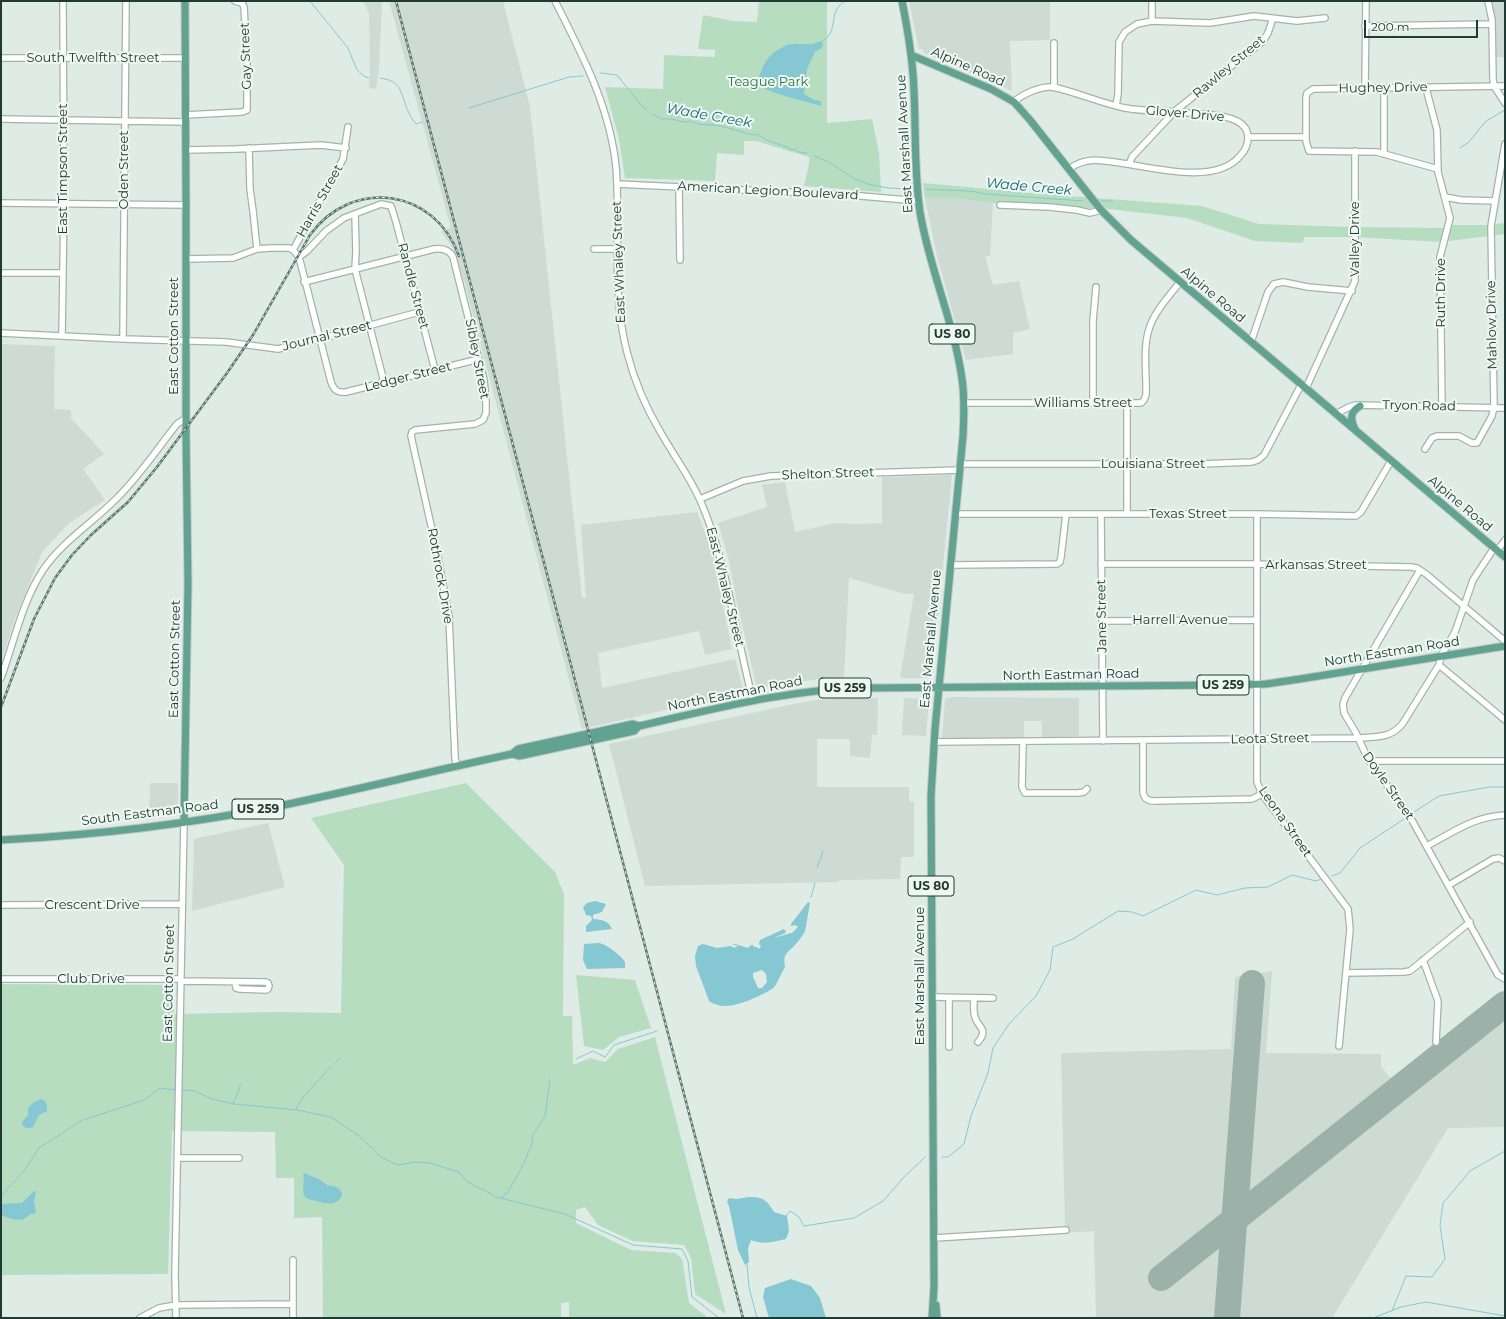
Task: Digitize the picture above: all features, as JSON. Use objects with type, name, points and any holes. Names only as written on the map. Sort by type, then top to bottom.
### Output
[{"type":"main road","name":"East Cotton Street","points":[[184,822],[188,613],[185,1]]},
{"type":"main road","name":"East Marshall Avenue","points":[[902,1],[911,56],[914,89],[918,200],[925,237],[958,355],[963,384],[964,403],[964,429],[934,742],[930,844],[934,1238],[934,1287],[932,1318]]},
{"type":"main road","name":"Alpine Road","points":[[911,56],[991,89],[1014,102],[1101,210],[1131,240],[1505,557]]},
{"type":"main road","points":[[1356,431],[1352,424],[1352,414],[1360,406]]},
{"type":"main road","name":"North Eastman Road","points":[[590,737],[633,724],[639,726],[794,693],[840,688],[1257,684],[1290,681],[1505,646]]},
{"type":"main road","name":"South Eastman Road","points":[[1,840],[84,834],[184,822],[284,805],[512,754],[518,749],[590,737]]},
{"type":"main road","name":"East Marshall Avenue","points":[[934,1287],[938,1318]]},
{"type":"street","name":"East Timpson Street","points":[[62,336],[64,204],[63,1]]},
{"type":"street","name":"Oden Street","points":[[123,339],[126,1]]},
{"type":"street","name":"Gay Street","points":[[186,118],[242,112],[247,110],[247,63],[244,7],[242,3],[235,1]]},
{"type":"street","name":"East Whaley Street","points":[[555,1],[586,63],[599,96],[612,142],[617,184],[617,249],[620,312],[624,341],[639,388],[653,419],[689,478],[709,521],[720,555],[752,701]]},
{"type":"street","points":[[1152,1],[1152,20]]},
{"type":"street","points":[[1365,88],[1366,1]]},
{"type":"street","points":[[1488,1],[1492,24],[1492,74],[1494,86],[1505,103]]},
{"type":"street","points":[[1116,106],[1118,91],[1118,50],[1120,40],[1125,32],[1131,27],[1152,20],[1207,23],[1252,16],[1297,21],[1325,18]]},
{"type":"street","name":"Rawley Street","points":[[1129,164],[1132,157],[1175,111],[1263,41],[1268,33],[1273,18]]},
{"type":"street","points":[[1365,26],[1492,24]]},
{"type":"street","points":[[1054,44],[1054,88]]},
{"type":"street","name":"South Twelfth Street","points":[[1,58],[186,58]]},
{"type":"street","name":"Hughey Drive","points":[[1306,137],[1306,98],[1308,91],[1315,89],[1505,86]]},
{"type":"street","name":"Glover Drive","points":[[1014,102],[1021,97],[1042,88],[1054,88],[1116,106],[1137,110],[1175,111],[1234,119],[1244,126],[1248,137]]},
{"type":"street","points":[[1384,88],[1384,154]]},
{"type":"street","name":"Ruth Drive","points":[[1426,88],[1438,136],[1438,169],[1450,218],[1440,257],[1442,406]]},
{"type":"street","points":[[1,119],[63,121],[186,118]]},
{"type":"street","name":"Harris Street","points":[[293,250],[340,165],[346,148],[348,127]]},
{"type":"street","points":[[1069,169],[1080,162],[1095,160],[1180,172],[1217,170],[1230,165],[1239,158],[1246,147],[1248,137],[1306,137],[1307,147],[1310,151],[1370,151],[1438,169]]},
{"type":"street","name":"Mahlow Drive","points":[[1425,449],[1432,438],[1437,436],[1459,436],[1472,443],[1478,443],[1492,416],[1494,408],[1491,234],[1505,144]]},
{"type":"street","points":[[186,150],[321,145],[346,148]]},
{"type":"street","points":[[249,148],[250,189],[254,210],[257,249]]},
{"type":"street","name":"Valley Drive","points":[[1303,387],[1352,291],[1356,276],[1355,151]]},
{"type":"street","name":"American Legion Boulevard","points":[[617,184],[856,195],[918,200]]},
{"type":"street","points":[[679,187],[680,260]]},
{"type":"street","points":[[1445,197],[1459,200],[1495,201]]},
{"type":"street","points":[[1,203],[186,205]]},
{"type":"street","name":"Randle Street","points":[[355,214],[381,204],[388,204],[391,206],[435,370]]},
{"type":"street","points":[[1000,205],[1065,208],[1090,213],[1101,210]]},
{"type":"street","points":[[299,257],[305,253],[329,228],[340,220],[355,214],[355,269],[384,382]]},
{"type":"street","points":[[186,259],[233,258],[257,249],[287,248],[293,250],[299,257],[304,282],[320,340]]},
{"type":"street","name":"Sibley Street","points":[[405,256],[436,248],[447,250],[452,255],[479,360],[486,402],[486,413],[483,420],[472,425],[415,430],[412,432],[411,436]]},
{"type":"street","points":[[594,249],[617,249]]},
{"type":"street","points":[[304,282],[405,256]]},
{"type":"street","points":[[1,273],[63,273]]},
{"type":"street","name":"Williams Street","points":[[964,403],[1139,403],[1145,398],[1146,348],[1149,330],[1159,310],[1180,282]]},
{"type":"street","points":[[1251,342],[1268,292],[1274,284],[1286,283],[1308,287],[1352,291]]},
{"type":"street","points":[[1093,402],[1093,320],[1096,286]]},
{"type":"street","name":"Journal Street","points":[[1,333],[226,342],[278,349],[320,340],[419,312]]},
{"type":"street","name":"Ledger Street","points":[[320,340],[331,382],[336,391],[346,392],[479,360]]},
{"type":"street","name":"Louisiana Street","points":[[960,467],[1201,464],[1246,463],[1256,461],[1264,455],[1303,387]]},
{"type":"street","points":[[1127,403],[1127,514]]},
{"type":"street","name":"Tryon Road","points":[[1336,414],[1349,407],[1360,406],[1505,408]]},
{"type":"street","points":[[1,678],[27,600],[49,562],[67,541],[120,495],[177,424],[186,418]]},
{"type":"street","name":"Rothrock Drive","points":[[411,436],[437,552],[449,617],[455,758],[457,767]]},
{"type":"street","name":"Texas Street","points":[[955,514],[1257,514],[1357,516],[1361,512],[1391,461]]},
{"type":"street","name":"Shelton Street","points":[[700,499],[743,481],[771,476],[960,467]]},
{"type":"street","points":[[950,565],[1052,565],[1060,562],[1066,514]]},
{"type":"street","name":"Jane Street","points":[[1100,514],[1103,741]]},
{"type":"street","name":"Leona Street","points":[[1257,514],[1257,780],[1262,794],[1346,906],[1349,915],[1350,925],[1339,1046]]},
{"type":"street","name":"Leota Street","points":[[934,742],[1143,741],[1358,738],[1386,736],[1399,729],[1439,665],[1441,656],[1453,636],[1473,580],[1496,549],[1505,540]]},
{"type":"street","name":"Arkansas Street","points":[[1101,564],[1403,566],[1420,570],[1505,641]]},
{"type":"street","name":"Doyle Street","points":[[1420,570],[1343,704],[1344,713],[1369,761],[1409,816],[1427,846],[1498,975],[1505,978]]},
{"type":"street","name":"Harrell Avenue","points":[[1102,621],[1257,620]]},
{"type":"street","points":[[1439,665],[1505,720]]},
{"type":"street","points":[[1143,741],[1143,792],[1146,799],[1155,801],[1252,799],[1262,794]]},
{"type":"street","points":[[1023,742],[1022,789],[1025,793],[1080,793],[1088,789]]},
{"type":"street","points":[[1369,761],[1505,762]]},
{"type":"street","points":[[1427,846],[1475,820],[1490,816],[1505,815]]},
{"type":"street","name":"East Cotton Street","points":[[176,1318],[184,822]]},
{"type":"street","points":[[1449,885],[1493,859],[1499,858],[1505,861]]},
{"type":"street","name":"Crescent Drive","points":[[1,905],[182,904]]},
{"type":"street","points":[[1346,973],[1406,972],[1412,970],[1470,922]]},
{"type":"street","points":[[1423,960],[1438,1001],[1436,1042]]},
{"type":"street","name":"Club Drive","points":[[1,979],[266,982],[269,984],[269,988],[266,990],[240,989],[236,988],[235,982]]},
{"type":"street","points":[[932,997],[994,998]]},
{"type":"street","points":[[949,998],[949,1047]]},
{"type":"street","points":[[974,998],[974,1016],[983,1031],[982,1038],[978,1042]]},
{"type":"street","points":[[178,1158],[239,1158]]},
{"type":"street","points":[[934,1238],[1066,1230]]},
{"type":"street","points":[[293,1260],[294,1318]]},
{"type":"street","points":[[140,1318],[159,1308],[176,1306],[293,1304]]},
{"type":"shaded area","points":[[363,1],[382,1],[379,69],[376,89],[369,88],[369,13]]},
{"type":"shaded area","points":[[389,1],[503,1],[530,107],[582,598],[586,598],[581,525],[697,512],[708,541],[714,562],[732,649],[705,655],[699,631],[598,653],[602,688],[735,659],[743,689],[740,693],[582,729],[464,281],[454,250],[441,231],[451,228]]},
{"type":"shaded area","points":[[909,1],[1050,1],[1050,40],[1010,41],[1012,91],[924,53],[923,49],[919,49]]},
{"type":"shaded area","points":[[1492,1],[1505,1],[1505,57],[1496,57],[1494,12]]},
{"type":"shaded area","points":[[925,198],[954,198],[993,203],[990,256],[985,256],[993,285],[1019,281],[1030,329],[1013,333],[1013,354],[966,360],[937,256]]},
{"type":"shaded area","points":[[1,344],[55,346],[54,409],[71,410],[71,418],[104,454],[83,469],[105,500],[68,524],[42,552],[14,621],[1,662]]},
{"type":"shaded area","points":[[952,475],[932,676],[930,678],[900,678],[914,594],[905,594],[849,578],[844,677],[818,679],[757,688],[737,603],[729,561],[718,523],[767,507],[762,485],[785,482],[795,532],[836,523],[882,523],[882,477]]},
{"type":"shaded area","points":[[950,697],[1079,698],[1079,736],[1042,738],[1042,721],[1024,721],[1024,738],[942,739],[945,699]]},
{"type":"shaded area","points":[[878,698],[877,735],[872,735],[870,758],[850,756],[850,739],[817,739],[817,787],[909,787],[909,801],[914,802],[914,857],[901,857],[900,879],[839,880],[839,882],[645,886],[609,744],[794,704],[816,700]]},
{"type":"shaded area","points":[[904,698],[929,699],[926,736],[902,735]]},
{"type":"shaded area","points":[[150,783],[178,783],[178,812],[149,817]]},
{"type":"shaded area","points":[[268,823],[285,887],[192,911],[194,839]]},
{"type":"shaded area","points":[[1272,971],[1266,1053],[1381,1054],[1381,1066],[1390,1078],[1444,1039],[1443,1037],[1505,990],[1505,1127],[1448,1128],[1332,1318],[1096,1318],[1094,1231],[947,1241],[946,1234],[1065,1228],[1061,1053],[1231,1049],[1235,977]]},
{"type":"green space","name":"Teague Park","points":[[759,1],[827,1],[827,123],[872,119],[879,152],[881,192],[804,186],[809,157],[756,141],[744,141],[744,155],[717,153],[715,181],[625,178],[619,139],[605,87],[663,89],[664,55],[715,57],[715,50],[698,49],[703,15],[733,21],[757,22]]},
{"type":"green space","points":[[923,183],[1202,206],[1259,224],[1445,228],[1452,225],[1488,225],[1505,223],[1505,234],[1441,242],[1353,237],[1304,237],[1303,243],[1255,241],[1187,218],[1109,209],[993,203],[954,198],[925,198]]},
{"type":"green space","points":[[466,783],[555,872],[564,894],[563,1016],[572,1016],[573,1065],[590,1058],[605,1062],[618,1049],[655,1037],[726,1314],[695,1294],[691,1258],[684,1245],[633,1241],[598,1225],[585,1207],[576,1210],[576,1223],[631,1250],[675,1253],[682,1259],[689,1303],[708,1318],[569,1318],[569,1302],[561,1303],[561,1318],[323,1318],[322,1217],[294,1218],[294,1178],[276,1178],[275,1132],[172,1131],[168,1274],[1,1275],[1,984],[173,985],[174,1014],[276,1012],[341,1013],[344,865],[311,818]]},
{"type":"green space","points":[[576,975],[635,980],[651,1028],[619,1037],[603,1050],[584,1046]]},
{"type":"water","points":[[818,42],[823,44],[822,48],[815,52],[807,69],[804,94],[814,100],[821,101],[821,106],[776,93],[768,90],[758,83],[759,76],[766,61],[777,50],[793,44],[810,44]]},
{"type":"water","points":[[595,901],[606,904],[602,912],[593,915],[593,919],[607,922],[612,929],[586,932],[586,926],[592,920],[591,916],[586,915],[583,907],[587,903]]},
{"type":"water","points":[[808,902],[810,903],[805,931],[797,943],[787,953],[784,959],[785,967],[773,988],[759,996],[734,1005],[721,1006],[709,1001],[696,966],[695,956],[698,946],[703,944],[717,948],[731,946],[734,948],[738,946],[732,944],[735,944],[748,948],[753,945],[759,949],[761,946],[759,944],[760,940],[784,929],[786,932],[785,933],[774,938],[791,934],[798,927],[795,925],[791,926]],"holes":[[[762,970],[766,974],[767,982],[762,988],[758,988],[753,977],[753,973]]]},
{"type":"water","points":[[599,943],[610,948],[620,956],[625,962],[625,968],[587,969],[583,960],[584,944]]},
{"type":"water","points":[[41,1099],[44,1100],[47,1105],[47,1111],[39,1115],[33,1127],[24,1127],[22,1122],[28,1115],[28,1108],[33,1103]]},
{"type":"water","points":[[304,1173],[319,1179],[327,1185],[337,1187],[341,1191],[342,1195],[339,1200],[332,1203],[327,1203],[305,1197],[303,1192]]},
{"type":"water","points":[[34,1191],[36,1191],[34,1201],[36,1213],[30,1214],[24,1219],[20,1220],[1,1215],[1,1204],[22,1203]]},
{"type":"water","points":[[749,1197],[764,1200],[774,1212],[787,1216],[789,1231],[786,1239],[764,1243],[751,1240],[748,1248],[749,1262],[745,1265],[738,1250],[727,1202],[729,1198],[736,1199]]},
{"type":"water","points":[[791,1279],[811,1286],[820,1298],[826,1318],[769,1318],[763,1297],[765,1288]]},
{"type":"waterway","name":"Wade Creek","points":[[310,1],[348,48],[357,70],[369,78]]},
{"type":"waterway","points":[[821,42],[829,35],[833,26],[835,13],[840,5],[845,1]]},
{"type":"waterway","name":"Wade Creek","points":[[601,73],[617,75],[647,110]]},
{"type":"waterway","name":"Wade Creek","points":[[469,108],[569,77],[583,76]]},
{"type":"waterway","name":"Wade Creek","points":[[380,78],[393,82],[397,86],[410,116],[416,124],[422,122]]},
{"type":"waterway","points":[[732,83],[754,79]]},
{"type":"waterway","points":[[1460,148],[1469,142],[1486,121],[1505,110]]},
{"type":"waterway","points":[[713,125],[719,111]]},
{"type":"waterway","name":"Wade Creek","points":[[652,114],[662,119],[685,122],[690,121],[698,124],[721,126],[753,135],[756,134],[791,150],[795,149],[799,152],[807,153]]},
{"type":"waterway","name":"Wade Creek","points":[[814,156],[829,162],[853,178],[868,184],[888,188],[909,189]]},
{"type":"waterway","name":"Wade Creek","points":[[926,189],[1083,201]]},
{"type":"waterway","name":"Wade Creek","points":[[1101,201],[1113,201]]},
{"type":"waterway","points":[[1414,812],[1439,796],[1489,787],[1505,787]]},
{"type":"waterway","points":[[1332,876],[1340,873],[1360,848],[1404,819]]},
{"type":"waterway","points":[[817,868],[823,851]]},
{"type":"waterway","points":[[942,1157],[948,1157],[964,1144],[971,1116],[988,1073],[993,1048],[1009,1024],[1036,996],[1050,970],[1053,947],[1073,939],[1118,911],[1132,912],[1143,916],[1196,890],[1217,895],[1245,888],[1268,887],[1292,875],[1316,881],[1321,879]]},
{"type":"waterway","points":[[811,897],[815,883]]},
{"type":"waterway","points":[[576,1059],[593,1051],[605,1057],[614,1045],[657,1031]]},
{"type":"waterway","points":[[335,1063],[340,1058]]},
{"type":"waterway","points":[[296,1109],[303,1097],[331,1067]]},
{"type":"waterway","points":[[501,1198],[508,1192],[523,1165],[532,1144],[533,1134],[545,1116],[550,1079]]},
{"type":"waterway","points":[[233,1104],[241,1084]]},
{"type":"waterway","points":[[1,1196],[24,1171],[39,1148],[83,1120],[144,1100],[160,1088],[176,1090]]},
{"type":"waterway","points":[[181,1090],[195,1091],[212,1099],[234,1104],[297,1110],[331,1117],[359,1136],[381,1157],[393,1163],[399,1165],[415,1162],[430,1163],[459,1172],[471,1184],[496,1197],[565,1214],[633,1245],[682,1249],[688,1261],[692,1297],[719,1318]]},
{"type":"waterway","points":[[1392,1311],[1406,1276],[1432,1277],[1445,1259],[1440,1225],[1443,1203],[1470,1171],[1505,1151]]},
{"type":"waterway","points":[[786,1216],[790,1211],[799,1217],[804,1226],[854,1218],[883,1201],[904,1177],[925,1157]]},
{"type":"waterway","points":[[747,1264],[749,1287],[757,1318]]},
{"type":"waterway","points":[[1373,1318],[1401,1307],[1426,1302],[1505,1316]]},
{"type":"runway","points":[[1227,1318],[1252,983]]},
{"type":"runway","points":[[1161,1278],[1505,1004]]},
{"type":"railway","points":[[396,1],[743,1318]]},
{"type":"railway","points":[[1,707],[34,619],[55,578],[72,555],[91,535],[128,502],[157,467],[227,373],[253,335],[310,235],[327,216],[348,204],[369,198],[391,198],[412,204],[432,216],[447,233],[459,256]]}]
